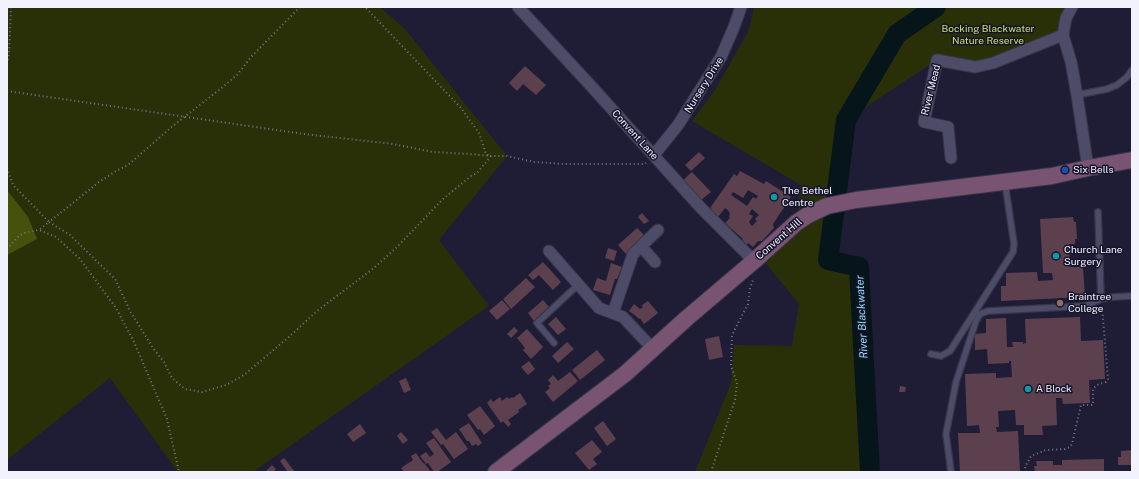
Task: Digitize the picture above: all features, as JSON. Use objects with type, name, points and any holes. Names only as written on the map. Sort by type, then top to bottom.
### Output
[{"type":"main road","name":"Convent Hill","points":[[496,472],[625,374],[687,318],[754,268],[796,223],[808,215],[827,206],[856,200],[1005,183],[1052,176],[1132,160]]},
{"type":"street","name":"Convent Lane","points":[[518,7],[654,155],[754,268]]},
{"type":"street","name":"Nursery Drive","points":[[654,155],[678,125],[722,57],[741,7]]},
{"type":"street","points":[[1072,7],[1066,18],[1063,35],[1077,95],[1088,168]]},
{"type":"street","name":"River Mead","points":[[951,158],[948,127],[924,122],[937,60],[975,67],[993,63],[1063,35]]},
{"type":"street","points":[[613,313],[633,254],[658,230]]},
{"type":"street","points":[[640,246],[655,262]]},
{"type":"street","points":[[549,251],[599,308],[623,317],[653,349]]},
{"type":"lane","points":[[1077,95],[1107,89],[1117,84],[1132,70]]},
{"type":"lane","points":[[931,354],[941,356],[950,351],[1013,252],[1014,244],[1005,183]]},
{"type":"lane","points":[[1098,212],[1101,299]]},
{"type":"lane","points":[[554,343],[537,323],[578,285]]},
{"type":"lane","points":[[950,472],[946,434],[956,382],[976,321],[980,314],[988,311],[1085,306],[1101,299],[1132,296]]},
{"type":"path","points":[[7,64],[9,54],[11,7]]},
{"type":"path","points":[[7,249],[19,236],[24,233],[39,230],[98,182],[128,165],[219,90],[237,75],[250,57],[300,7]]},
{"type":"path","points":[[365,7],[461,108],[479,133],[486,154],[491,156]]},
{"type":"path","points":[[7,91],[304,134],[393,144],[433,152],[507,156],[534,162],[564,164],[645,164],[654,155]]},
{"type":"path","points":[[7,168],[13,185],[49,222],[70,235],[115,278],[130,311],[153,348],[164,362],[172,378],[185,389],[202,392],[226,385],[244,375],[317,311],[374,268],[397,247],[443,199],[476,173],[491,156]]},
{"type":"path","points":[[39,230],[56,237],[80,259],[116,308],[134,342],[167,419],[179,472]]},
{"type":"path","points":[[711,472],[735,400],[737,382],[731,366],[732,335],[748,304],[754,268]]},
{"type":"path","points":[[1026,472],[1025,467],[1030,456],[1046,450],[1065,449],[1070,447],[1081,405],[1093,405],[1093,389],[1097,385],[1106,382],[1108,379],[1101,299]]},
{"type":"green space","points":[[7,7],[380,7],[405,29],[507,156],[439,240],[489,306],[253,472],[178,472],[110,378],[7,460]]},
{"type":"green space","name":"Bocking Blackwater Nature Reserve","points":[[754,7],[1072,7],[1063,35],[993,63],[937,60],[846,120],[828,260],[859,267],[870,472],[695,472],[731,383],[734,345],[792,346],[799,304],[764,261],[800,224],[798,206],[801,185],[692,121],[715,90],[749,30]]},
{"type":"green space","points":[[7,190],[28,217],[37,239],[7,255]]},
{"type":"building","points":[[525,66],[546,85],[536,95],[523,84],[517,91],[509,83]]},
{"type":"building","points":[[699,152],[705,158],[691,171],[685,165]]},
{"type":"building","name":"The Bethel Centre","points":[[740,171],[764,184],[766,181],[791,197],[773,224],[774,228],[762,241],[758,241],[753,247],[748,243],[747,245],[742,240],[743,239],[725,223],[730,218],[728,210],[725,208],[718,217],[710,208],[734,174],[737,176]],"holes":[[[748,190],[758,196],[756,199],[753,197],[747,206],[731,195],[733,192],[743,198]],[[752,209],[759,215],[755,219],[757,221],[752,226],[749,222],[753,216],[749,214]]]},
{"type":"building","points":[[692,172],[711,192],[700,201],[682,181]]},
{"type":"building","points":[[642,213],[649,221],[644,224],[638,217]]},
{"type":"building","name":"Church Lane Surgery","points":[[1073,217],[1074,222],[1076,222],[1077,239],[1075,239],[1075,244],[1069,244],[1070,267],[1083,267],[1085,297],[1001,301],[1001,286],[1006,286],[1006,273],[1037,272],[1038,281],[1053,280],[1052,273],[1043,273],[1040,219]]},
{"type":"building","points":[[637,228],[645,236],[626,254],[618,245]]},
{"type":"building","points":[[608,248],[617,251],[614,261],[605,258]]},
{"type":"building","points":[[543,262],[561,282],[553,290],[539,275],[533,280],[528,275]]},
{"type":"building","points":[[611,263],[622,267],[617,279],[615,279],[610,295],[593,290],[597,278],[606,281]]},
{"type":"building","points":[[526,278],[535,287],[511,309],[503,299]]},
{"type":"building","points":[[502,300],[510,309],[497,320],[489,311]]},
{"type":"building","points":[[543,300],[549,307],[534,321],[528,313]]},
{"type":"building","points":[[648,301],[658,313],[644,324],[640,318],[639,319],[629,311],[634,304],[640,309],[643,307],[642,305]]},
{"type":"building","points":[[556,317],[566,329],[558,335],[548,324]]},
{"type":"building","name":"A Block","points":[[1080,317],[1081,341],[1103,340],[1105,379],[1089,380],[1090,403],[1063,404],[1062,398],[1056,398],[1057,425],[1042,426],[1043,435],[1024,435],[1024,425],[1016,425],[1015,410],[998,411],[999,427],[996,427],[997,432],[1018,431],[1020,472],[960,472],[958,433],[980,433],[979,425],[967,426],[965,374],[996,373],[996,378],[1012,377],[1011,361],[1009,361],[1009,363],[988,364],[987,349],[975,350],[975,334],[986,333],[986,319],[1006,318],[1007,347],[1013,347],[1012,342],[1023,342],[1023,344],[1026,343],[1025,319]]},
{"type":"building","points":[[514,327],[518,331],[511,338],[507,334]]},
{"type":"building","points":[[527,329],[543,347],[531,359],[523,350],[525,348],[517,338]]},
{"type":"building","points":[[719,336],[723,357],[709,360],[705,339]]},
{"type":"building","points":[[567,342],[574,349],[558,363],[552,356]]},
{"type":"building","points":[[597,350],[605,360],[580,380],[572,370]]},
{"type":"building","points":[[529,361],[535,369],[528,375],[521,367]]},
{"type":"building","points":[[570,372],[578,381],[553,402],[545,392],[550,388],[548,386],[551,384],[548,380],[553,375],[558,381]]},
{"type":"building","points":[[406,378],[411,390],[404,393],[399,381]]},
{"type":"building","points":[[900,386],[906,387],[905,392],[899,392]]},
{"type":"building","points":[[520,393],[527,404],[518,410],[519,412],[508,420],[511,424],[508,427],[503,421],[501,423],[487,403],[491,399],[493,402],[500,397],[502,401],[507,397],[509,399],[512,397],[513,398]]},
{"type":"building","points":[[480,406],[495,426],[484,435],[480,429],[478,430],[467,415]]},
{"type":"building","points":[[603,421],[616,439],[607,446],[594,428]]},
{"type":"building","points":[[469,423],[482,443],[478,446],[476,444],[472,446],[459,429]]},
{"type":"building","points":[[360,424],[366,433],[353,442],[347,434]]},
{"type":"building","points":[[437,428],[446,440],[456,432],[468,449],[454,459],[443,444],[441,445],[431,432]]},
{"type":"building","points":[[401,432],[408,440],[403,444],[397,436]]},
{"type":"building","points":[[434,438],[451,462],[437,472],[434,472],[428,463],[426,464],[420,456],[426,452],[430,457],[434,454],[426,443]]},
{"type":"building","points":[[592,440],[602,452],[593,459],[597,464],[589,470],[575,453]]},
{"type":"building","points":[[1132,450],[1132,465],[1118,465],[1118,457],[1121,457],[1121,451]]},
{"type":"building","points":[[416,453],[431,472],[404,472],[401,468],[413,460],[411,456]]},
{"type":"building","points":[[284,458],[295,472],[288,472],[280,461]]},
{"type":"building","points":[[1104,459],[1104,472],[1035,472],[1034,466],[1037,466],[1036,461],[1053,461],[1053,465],[1062,465],[1062,460]]},
{"type":"building","points":[[272,465],[276,469],[273,472],[265,472]]},
{"type":"waterway","name":"River Blackwater","points":[[870,472],[859,267],[828,260],[846,120],[897,34],[936,7]]},
{"type":"place","name":"Six Bells","points":[[1065,170]]},
{"type":"place","name":"The Bethel Centre","points":[[774,197]]},
{"type":"place","name":"Church Lane Surgery","points":[[1056,256]]},
{"type":"place","name":"Braintree College","points":[[1060,303]]},
{"type":"place","name":"A Block","points":[[1028,389]]}]
